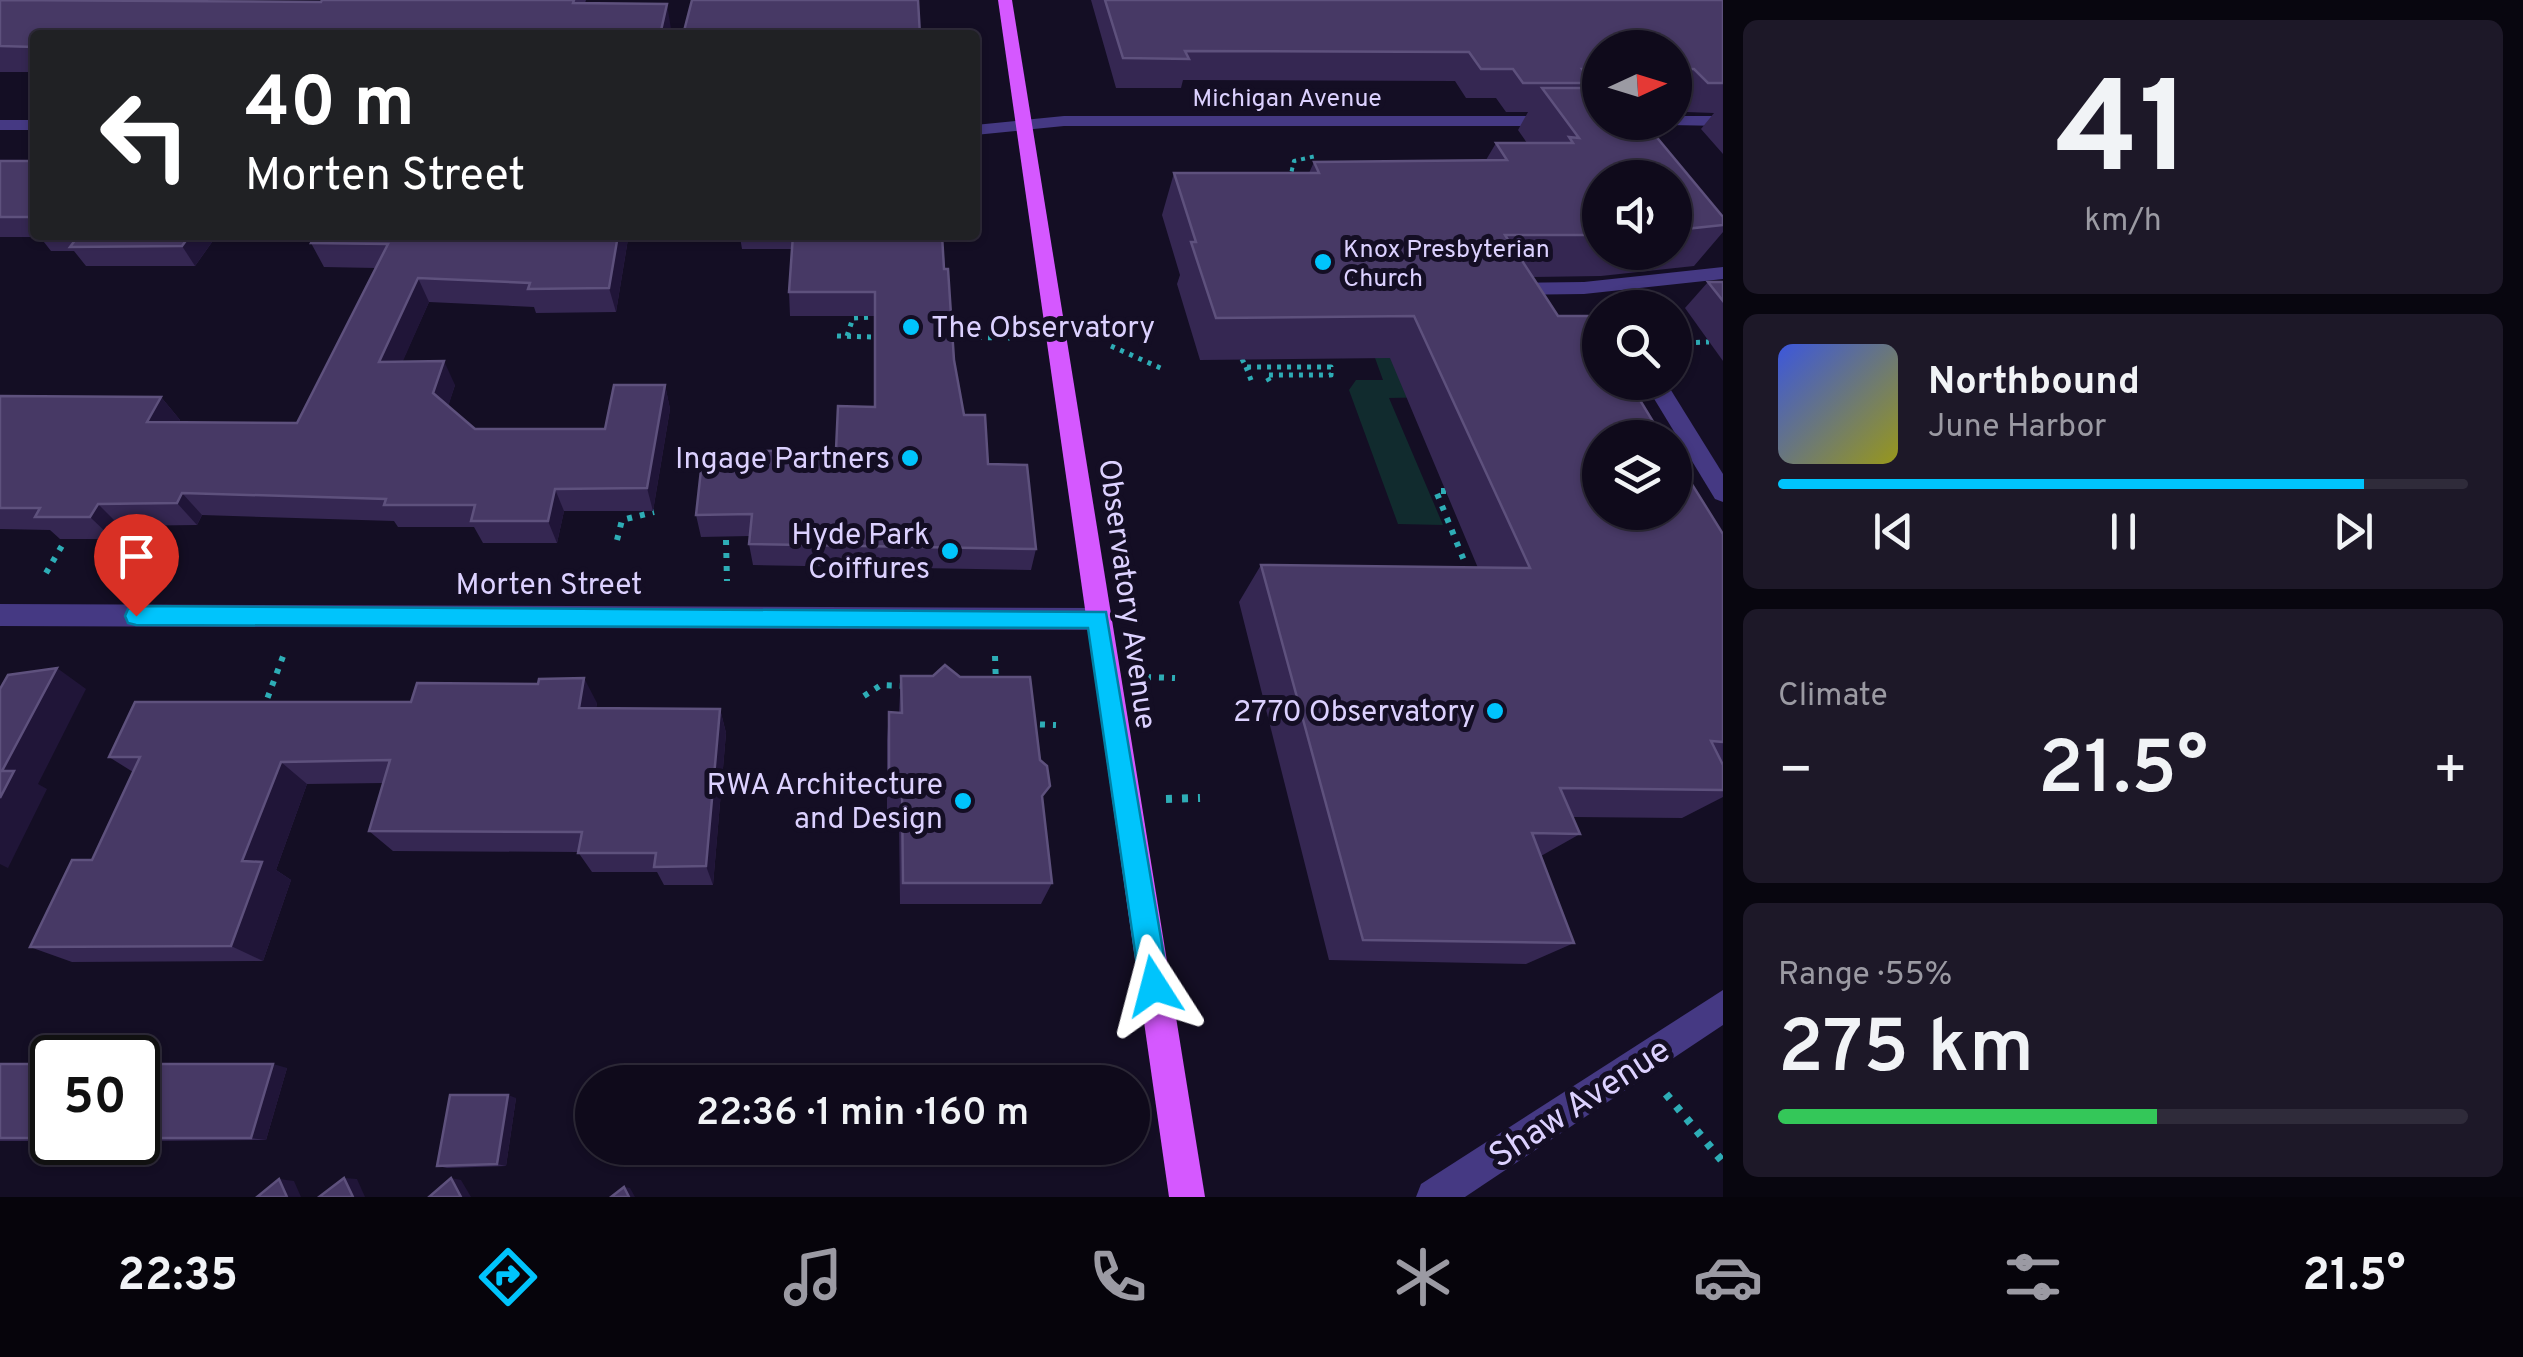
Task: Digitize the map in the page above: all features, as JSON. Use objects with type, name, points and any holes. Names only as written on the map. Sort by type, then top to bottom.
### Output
[{"type":"main road","name":"Observatory Avenue","points":[[1005,0],[1187,1197]]},
{"type":"street","name":"Michigan Avenue","points":[[980,130],[1064,122],[1582,121]]},
{"type":"street","points":[[1692,121],[1723,121]]},
{"type":"street","points":[[0,125],[30,125]]},
{"type":"street","points":[[1493,289],[1584,288],[1723,273]]},
{"type":"street","points":[[1666,400],[1723,493]]},
{"type":"street","name":"Morten Street","points":[[0,615],[1098,619]]},
{"type":"street","name":"Shaw Avenue","points":[[1434,1197],[1723,1006]]},
{"type":"path","points":[[1300,180],[1291,174],[1294,161],[1328,153]]},
{"type":"path","points":[[847,336],[854,318],[872,317]]},
{"type":"path","points":[[838,336],[872,337]]},
{"type":"path","points":[[948,337],[1010,338]]},
{"type":"path","points":[[1692,343],[1709,342]]},
{"type":"path","points":[[1111,346],[1165,370]]},
{"type":"path","points":[[1242,359],[1253,384]]},
{"type":"path","points":[[1246,368],[1331,367],[1331,375],[1266,374],[1271,384]]},
{"type":"path","points":[[1446,491],[1436,491],[1466,563]]},
{"type":"path","points":[[617,540],[622,520],[654,512]]},
{"type":"path","points":[[726,540],[727,581]]},
{"type":"path","points":[[46,573],[63,544]]},
{"type":"path","points":[[257,725],[284,654],[290,616]]},
{"type":"path","points":[[977,688],[996,688],[994,656]]},
{"type":"path","points":[[864,696],[881,685],[920,686]]},
{"type":"path","points":[[1024,724],[1056,725]]},
{"type":"path","points":[[1639,1062],[1723,1162]]},
{"type":"green space","points":[[1408,357],[1437,397],[1389,398],[1443,525],[1398,524],[1349,390],[1356,380],[1383,380],[1375,358]]},
{"type":"building","points":[[0,0],[574,0],[573,3],[667,4],[661,30],[30,30],[30,47],[0,46]]},
{"type":"building","points":[[692,0],[918,0],[920,30],[684,30]]},
{"type":"building","points":[[1105,0],[1723,0],[1723,83],[1708,83],[1692,69],[1692,30],[1582,30],[1582,83],[1523,83],[1513,69],[1481,69],[1469,52],[1185,51],[1189,59],[1123,58]]},
{"type":"building","name":"2770 Observatory","points":[[1542,88],[1582,88],[1582,140],[1659,140],[1676,160],[1582,160],[1582,235],[1505,235],[1510,243],[1507,248],[1519,256],[1558,316],[1582,316],[1582,400],[1640,400],[1652,420],[1582,420],[1582,530],[1692,530],[1692,484],[1723,534],[1723,742],[1711,741],[1723,765],[1723,790],[1560,788],[1580,834],[1532,833],[1574,943],[1363,940],[1261,565],[1530,568],[1414,316],[1216,318],[1174,173],[1319,173],[1314,162],[1507,160],[1496,143],[1573,143],[1569,137],[1579,138]]},
{"type":"building","points":[[0,161],[30,161],[30,217],[0,217]]},
{"type":"building","name":"2770 Observatory","points":[[1692,180],[1723,217],[1723,225],[1692,228]]},
{"type":"building","points":[[75,240],[186,240],[182,246],[70,247]]},
{"type":"building","points":[[617,240],[609,288],[528,289],[530,283],[418,278],[379,362],[444,361],[433,393],[475,429],[605,429],[614,385],[665,385],[647,488],[555,489],[548,521],[471,521],[475,505],[384,505],[386,499],[182,493],[177,503],[98,504],[90,517],[35,517],[40,508],[0,508],[0,396],[161,397],[147,422],[297,423],[388,244],[311,243]]},
{"type":"building","points":[[793,240],[942,240],[954,360],[964,415],[985,415],[988,464],[1027,465],[1036,549],[749,544],[752,514],[696,515],[703,452],[836,450],[838,406],[875,407],[875,292],[789,292]]},
{"type":"building","points":[[1708,282],[1723,282],[1723,301]]},
{"type":"building","name":"RWA Architecture and Design","points":[[945,665],[960,677],[1030,677],[1040,760],[1047,766],[1050,786],[1042,796],[1052,883],[903,883],[902,792],[889,792],[889,712],[902,713],[901,676],[933,676]]},
{"type":"building","points":[[57,668],[2,771],[14,771],[0,798],[0,689],[8,675]]},
{"type":"building","points":[[584,678],[579,708],[720,709],[706,866],[654,867],[656,853],[578,853],[582,832],[369,831],[390,760],[281,762],[242,861],[262,862],[231,946],[30,947],[72,860],[92,860],[140,757],[109,757],[135,702],[411,702],[417,683],[538,684],[539,679]]},
{"type":"building","points":[[0,1064],[30,1064],[30,1138],[0,1138]]},
{"type":"building","points":[[160,1064],[273,1064],[251,1138],[160,1138]]},
{"type":"building","points":[[450,1095],[508,1095],[497,1164],[437,1166]]},
{"type":"building","points":[[344,1178],[353,1197],[319,1197]]},
{"type":"building","points":[[451,1178],[461,1197],[429,1197]]},
{"type":"building","points":[[279,1179],[287,1197],[257,1197]]},
{"type":"building","points":[[624,1187],[629,1197],[611,1197]]},
{"type":"place","name":"Knox Presbyterian Church","points":[[1323,262]]},
{"type":"place","name":"The Observatory","points":[[911,327]]},
{"type":"place","name":"Ingage Partners","points":[[910,458]]},
{"type":"place","name":"Hyde Park Coiffures","points":[[950,551]]},
{"type":"place","name":"2770 Observatory","points":[[1495,711]]},
{"type":"place","name":"RWA Architecture and Design","points":[[963,801]]},
{"type":"route","points":[[136,616],[1098,619],[1154,986]]}]
